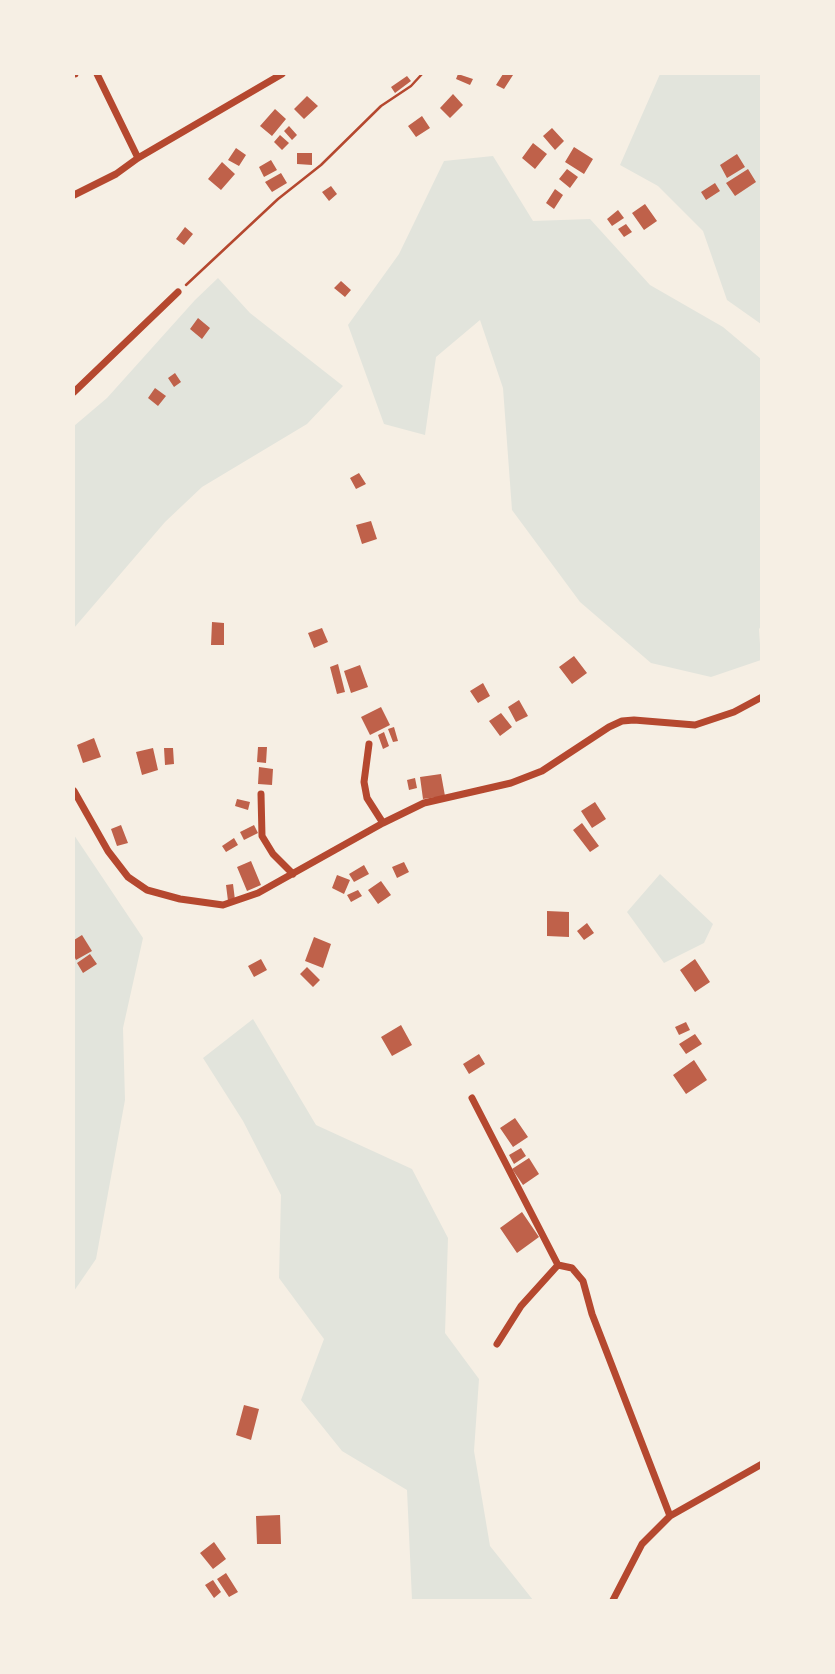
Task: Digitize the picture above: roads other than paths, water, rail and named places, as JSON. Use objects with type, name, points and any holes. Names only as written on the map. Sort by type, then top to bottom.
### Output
[{"type":"street","points":[[97,74],[138,158]]},
{"type":"street","points":[[74,195],[116,174],[138,158],[282,74]]},
{"type":"street","points":[[74,392],[178,292]]},
{"type":"street","points":[[74,791],[108,852],[128,877],[147,890],[180,899],[223,905],[258,893],[424,803],[511,783],[542,772],[622,721],[695,725],[734,712],[761,697]]},
{"type":"street","points":[[369,744],[364,782],[367,798],[383,823]]},
{"type":"street","points":[[261,794],[262,836],[273,853],[293,874]]},
{"type":"street","points":[[74,810],[82,806]]},
{"type":"street","points":[[472,1098],[558,1265]]},
{"type":"street","points":[[497,1343],[521,1306],[558,1265]]},
{"type":"street","points":[[558,1265],[572,1268],[583,1281],[592,1314],[670,1516]]},
{"type":"street","points":[[612,1601],[642,1544],[670,1516],[761,1464]]}]
